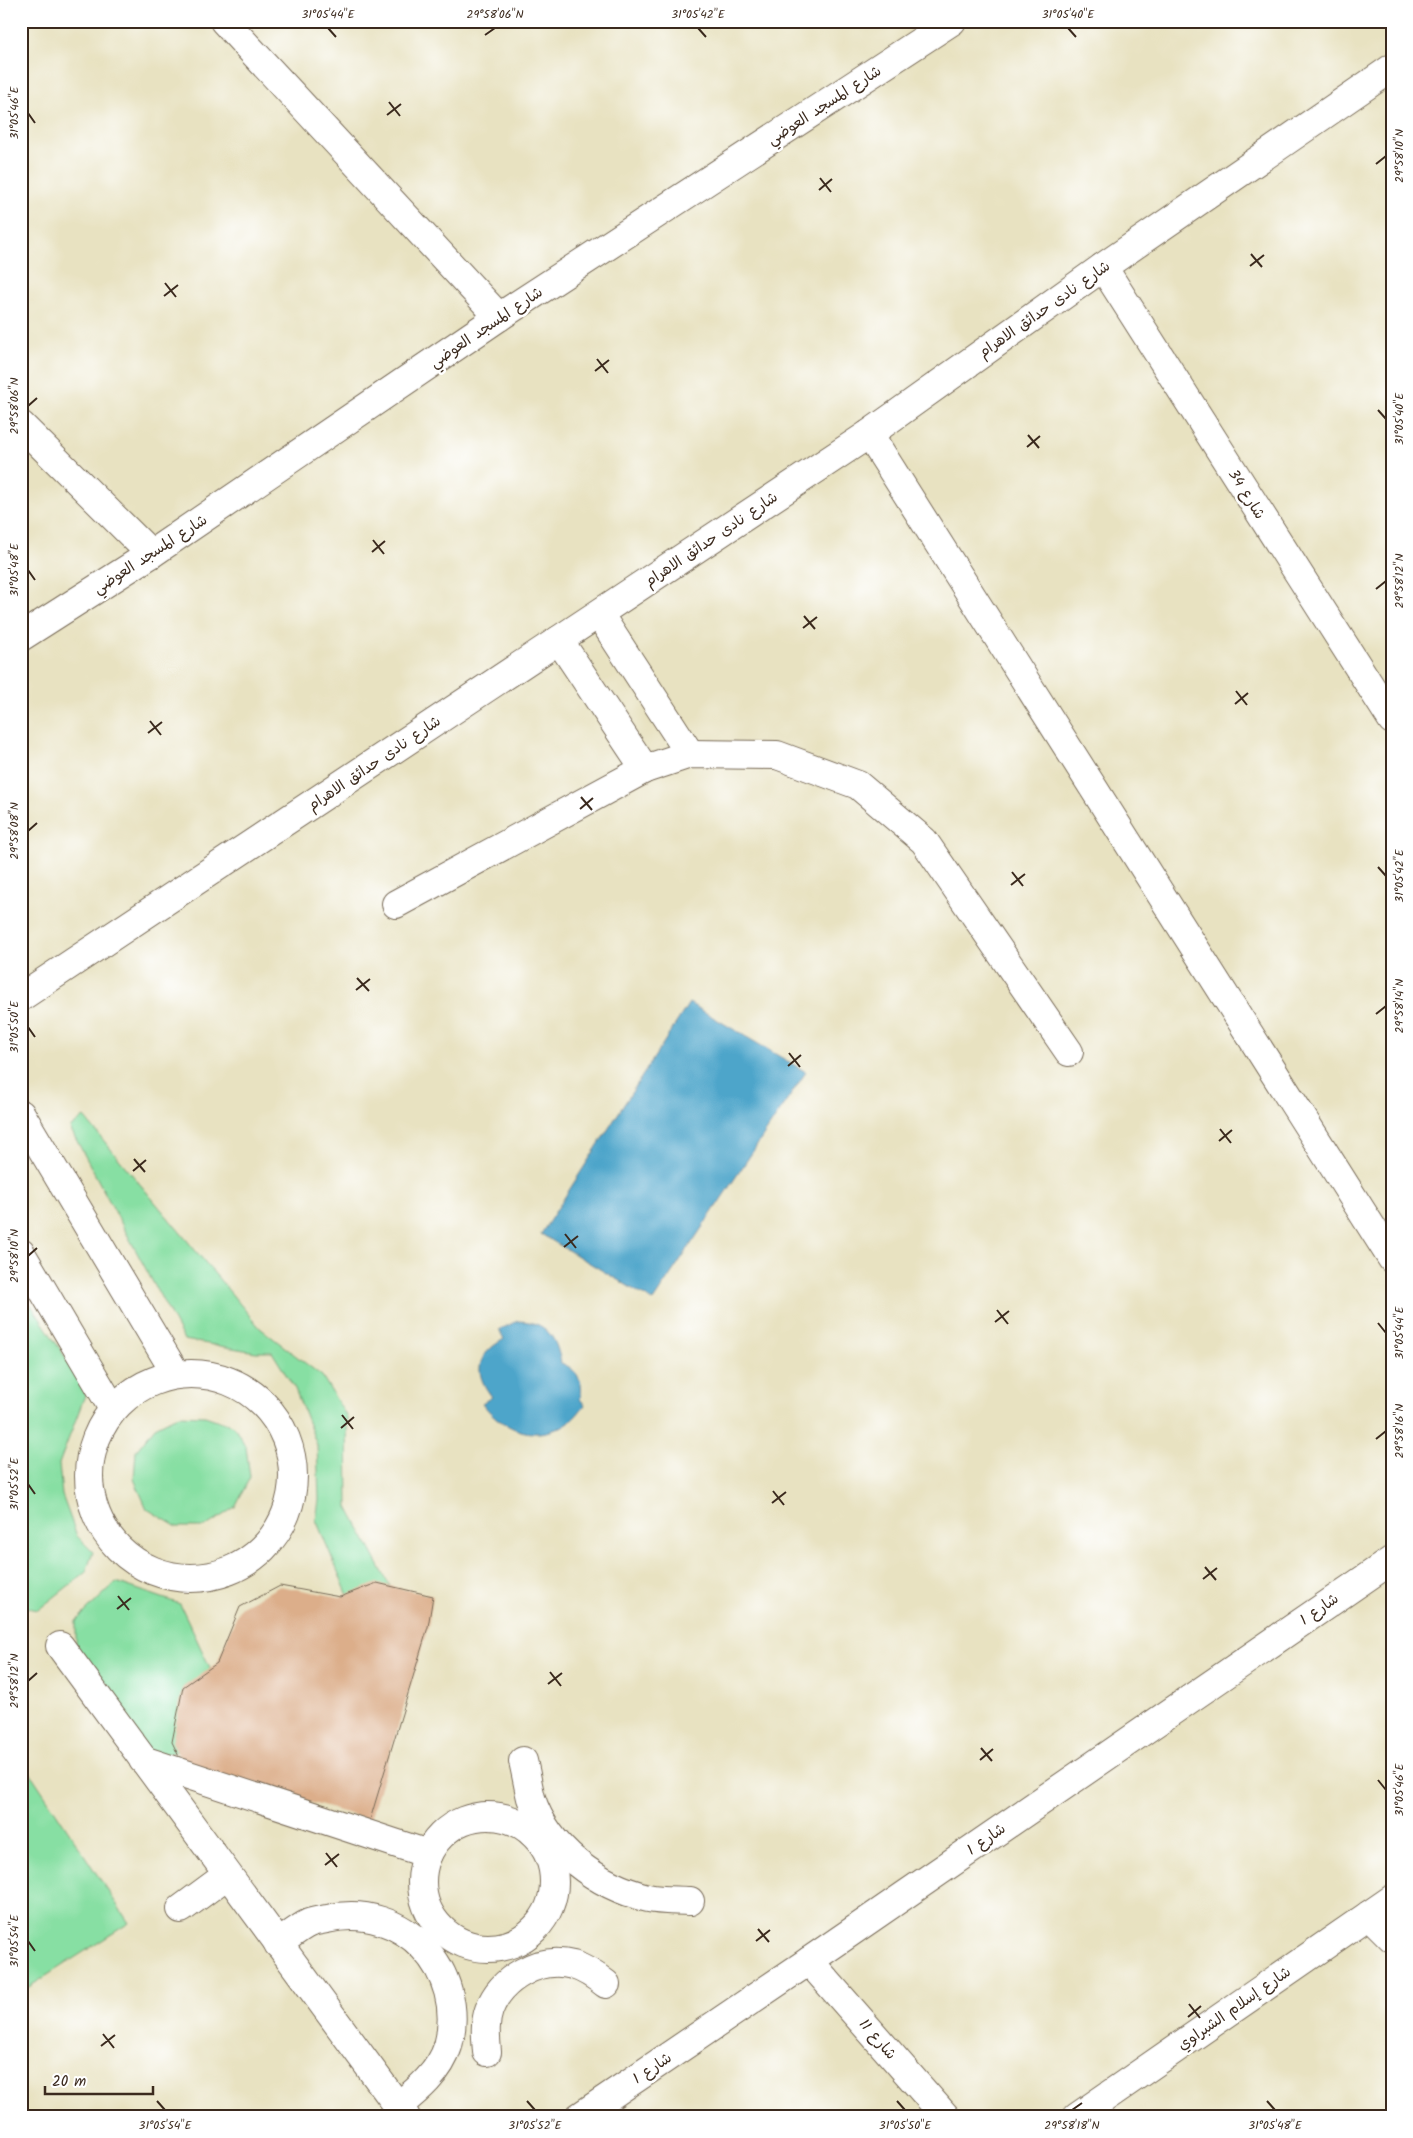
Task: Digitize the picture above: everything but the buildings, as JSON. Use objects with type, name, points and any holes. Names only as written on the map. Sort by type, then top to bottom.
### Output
[{"type":"street","points":[[224,21],[499,318]]},
{"type":"street","name":"شارع المسجد العوضي","points":[[21,637],[151,554],[499,318],[952,21]]},
{"type":"street","name":"شارع نادى حدائق الاهرام","points":[[21,997],[869,434],[1103,267],[1392,68]]},
{"type":"street","name":"شارع 34","points":[[1103,267],[1392,720]]},
{"type":"street","points":[[21,425],[151,554]]},
{"type":"street","points":[[869,434],[1392,1259]]},
{"type":"street","points":[[599,614],[690,754]]},
{"type":"street","points":[[559,640],[645,769]]},
{"type":"street","points":[[396,904],[645,769],[690,754],[777,755],[858,786],[924,841],[1069,1052]]},
{"type":"street","points":[[21,1114],[176,1374]]},
{"type":"street","points":[[21,1253],[113,1409]]},
{"type":"street","points":[[198,1373],[219,1377],[240,1385],[258,1398],[273,1414],[284,1432],[291,1453],[293,1475],[291,1497],[284,1518],[258,1553],[240,1565],[220,1574],[198,1578],[176,1577],[155,1572],[136,1562],[118,1549],[104,1532],[95,1512],[89,1490],[88,1469],[93,1447],[101,1427],[113,1409],[142,1386],[176,1374],[198,1373]]},
{"type":"street","name":"شارع 1","points":[[579,2117],[810,1961],[1392,1560]]},
{"type":"street","points":[[60,1646],[402,2112],[428,2081],[448,2046],[452,2007],[441,1969],[426,1931],[427,1908],[422,1890],[422,1872],[428,1854],[437,1839],[449,1828],[464,1820],[480,1816],[498,1815],[514,1820],[545,1837],[577,1864],[611,1886],[650,1899],[690,1901]]},
{"type":"street","points":[[143,1760],[428,1854]]},
{"type":"street","points":[[278,1944],[309,1923],[346,1914],[384,1920],[448,1936],[464,1944],[480,1948],[497,1948],[514,1943],[529,1934],[541,1922],[550,1907],[554,1890],[554,1872],[532,1799],[523,1761]]},
{"type":"street","points":[[181,1909],[227,1874]]},
{"type":"street","name":"شارع إسلام الشبراوي","points":[[1076,2117],[1392,1898]]},
{"type":"street","points":[[1369,1915],[1392,1938]]},
{"type":"street","points":[[497,1948],[515,1976]]},
{"type":"street","name":"شارع 11","points":[[810,1961],[946,2117]]},
{"type":"street","points":[[488,2052],[485,2031],[489,2010],[500,1991],[515,1976],[533,1967],[552,1963],[572,1965],[590,1972],[606,1984]]},
{"type":"green space","points":[[84,1117],[260,1328],[322,1376],[347,1417],[348,1507],[392,1590],[352,1605],[316,1520],[319,1500],[317,1445],[295,1389],[272,1352],[256,1352],[184,1340],[70,1128]]},
{"type":"green space","points":[[21,1290],[87,1390],[59,1464],[62,1495],[77,1536],[93,1552],[86,1572],[38,1610],[21,1607]]},
{"type":"green space","points":[[179,1415],[205,1416],[234,1426],[246,1447],[250,1477],[235,1507],[205,1527],[177,1527],[147,1509],[134,1479],[136,1451],[155,1427]]},
{"type":"green space","points":[[116,1582],[180,1604],[214,1676],[180,1750],[153,1759],[76,1667],[76,1621]]},
{"type":"green space","points":[[21,1759],[129,1923],[21,1992]]},
{"type":"water","points":[[689,1003],[806,1072],[653,1301],[541,1234]]},
{"type":"water","points":[[517,1321],[535,1324],[548,1332],[556,1345],[561,1363],[575,1373],[580,1382],[580,1399],[585,1405],[571,1420],[557,1429],[533,1433],[522,1431],[500,1421],[482,1403],[492,1397],[482,1380],[480,1365],[488,1351],[504,1339],[499,1330]]}]
